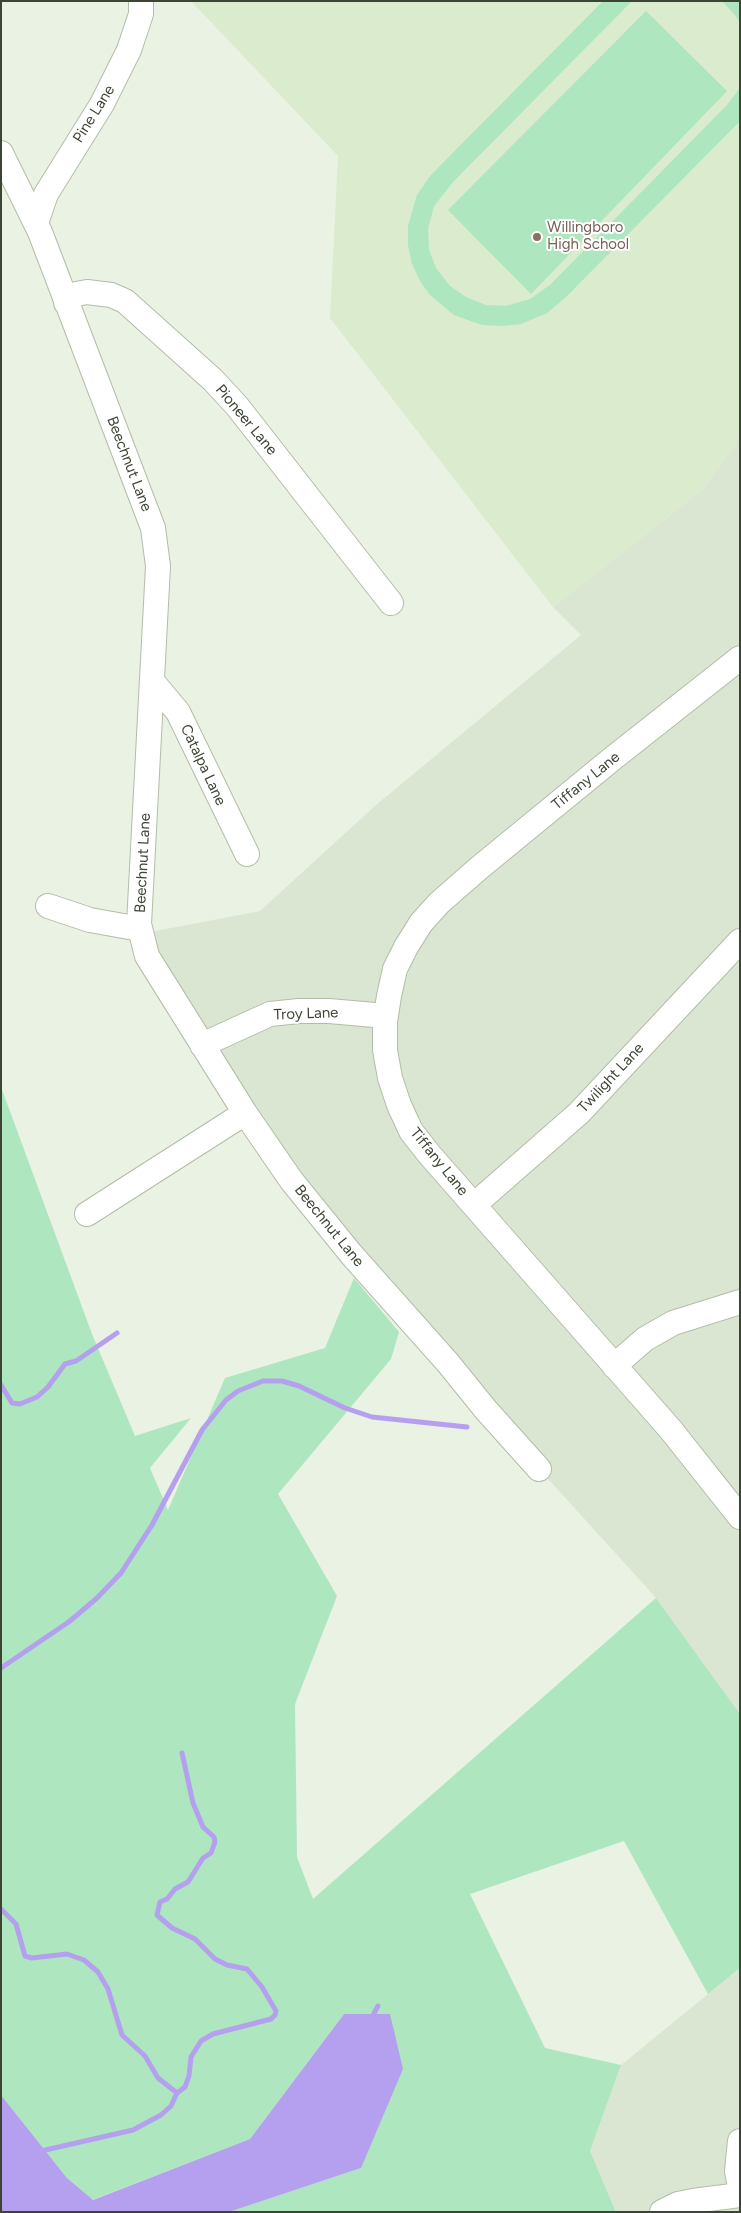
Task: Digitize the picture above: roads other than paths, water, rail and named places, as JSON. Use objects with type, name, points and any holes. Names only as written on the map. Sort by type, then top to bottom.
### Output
[{"type":"street","name":"Pine Lane","points":[[36,223],[46,194],[102,104],[129,50],[141,14],[141,1]]},
{"type":"street","name":"Beechnut Lane","points":[[1,153],[36,223],[153,528],[158,566],[140,929],[142,944],[154,970],[244,1113],[286,1173],[338,1239],[539,1469]]},
{"type":"street","name":"Pioneer Lane","points":[[66,302],[76,294],[87,292],[111,295],[125,301],[213,380],[238,406],[391,603]]},
{"type":"street","name":"Tiffany Lane","points":[[740,658],[605,765],[439,903],[406,946],[395,969],[386,1016],[385,1050],[390,1078],[399,1105],[411,1131],[447,1177],[671,1430],[740,1518]]},
{"type":"street","name":"Catalpa Lane","points":[[152,681],[178,712],[247,854]]},
{"type":"street","points":[[48,906],[90,920],[140,929]]},
{"type":"street","name":"Twilight Lane","points":[[474,1206],[578,1113],[740,941]]},
{"type":"street","name":"Troy Lane","points":[[202,1045],[270,1014],[299,1011],[386,1016]]},
{"type":"street","points":[[88,1214],[244,1113]]},
{"type":"street","points":[[614,1366],[645,1338],[673,1323],[740,1302]]},
{"type":"street","points":[[740,2141],[737,2171],[740,2188]]},
{"type":"street","points":[[662,2212],[678,2204],[693,2200],[740,2195]]},
{"type":"waterway","points":[[1,1385],[12,1403],[20,1404],[37,1397],[48,1387],[65,1364],[76,1361],[117,1333]]},
{"type":"waterway","points":[[1,1668],[70,1621],[97,1598],[121,1573],[152,1525],[202,1430],[226,1400],[238,1391],[263,1381],[282,1381],[299,1386],[345,1408],[372,1417],[467,1427]]},
{"type":"waterway","points":[[41,2151],[133,2130],[161,2115],[171,2106],[177,2093],[185,2087],[189,2076],[191,2057],[201,2041],[213,2034],[271,2019],[275,2015],[276,2011],[262,1987],[247,1969],[227,1965],[215,1959],[195,1939],[172,1928],[157,1915],[160,1902],[167,1899],[175,1889],[188,1882],[203,1858],[211,1853],[215,1842],[214,1837],[203,1827],[193,1803],[182,1753]]},
{"type":"waterway","points":[[1,1909],[16,1924],[25,1956],[32,1958],[67,1954],[84,1960],[98,1972],[108,1989],[122,2035],[145,2056],[158,2078],[177,2093]]},
{"type":"waterway","points":[[371,2019],[378,2006]]},
{"type":"place","name":"Willingboro High School","points":[[537,237]]}]
